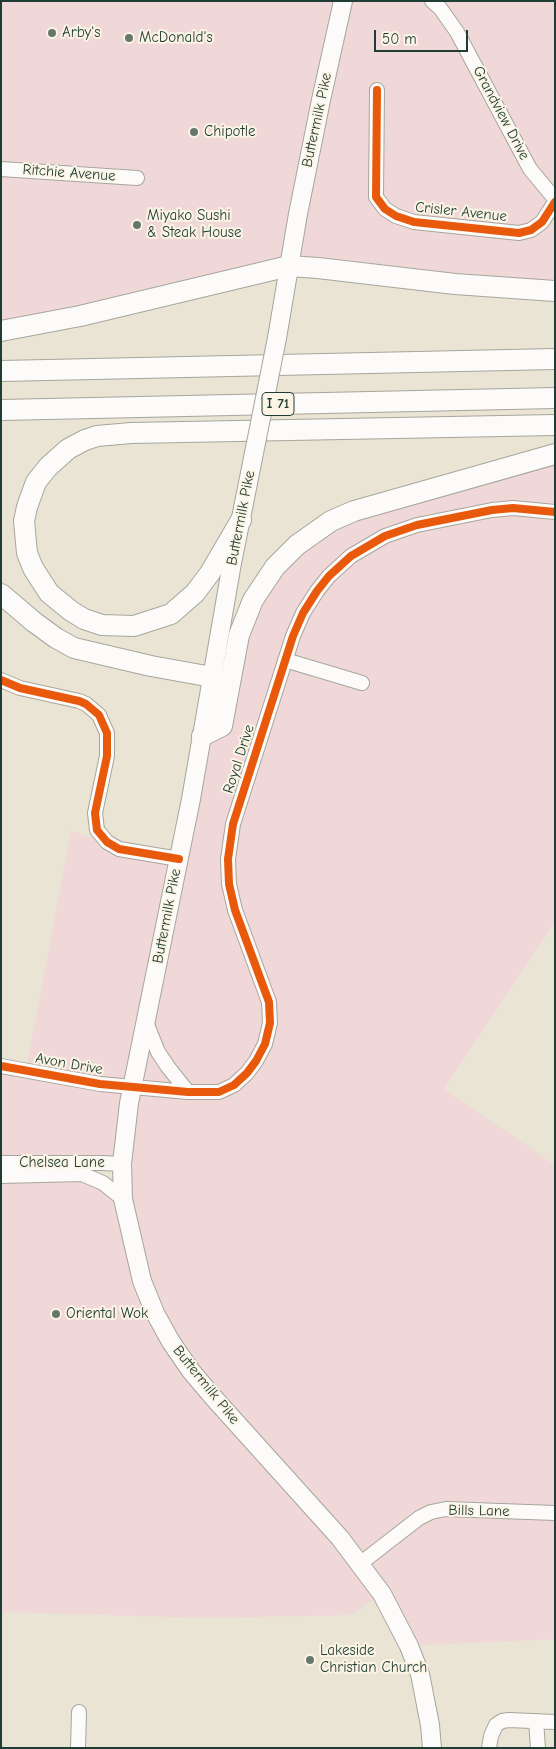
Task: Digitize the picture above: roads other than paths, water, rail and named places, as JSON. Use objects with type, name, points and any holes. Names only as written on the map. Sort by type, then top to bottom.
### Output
[{"type":"highway","points":[[1,331],[80,316],[289,266],[455,284],[555,291]]},
{"type":"highway","points":[[1,371],[555,359]]},
{"type":"highway","name":"I 71","points":[[1,410],[555,398]]},
{"type":"highway","points":[[241,520],[210,573],[195,593],[171,614],[134,626],[102,625],[71,612],[49,593],[40,582],[27,553],[24,521],[36,482],[48,467],[68,450],[97,436],[131,433],[555,425]]},
{"type":"highway","points":[[202,736],[222,726],[239,635],[253,600],[275,567],[297,545],[331,521],[354,511],[555,454]]},
{"type":"highway","points":[[1,594],[41,627],[74,648],[152,666],[212,676]]},
{"type":"main road","name":"Buttermilk Pike","points":[[343,1],[320,100],[298,214],[277,338],[241,520],[179,859],[125,1131],[122,1164],[123,1199],[142,1281],[155,1313],[171,1342],[213,1398],[361,1563],[382,1594],[409,1646],[420,1674],[430,1725],[432,1748]]},
{"type":"street","name":"Grandview Drive","points":[[432,1],[440,8],[457,32],[530,169],[555,200]]},
{"type":"street","name":"Crisler Avenue","points":[[378,90],[376,197],[385,209],[396,216],[412,221],[518,233],[531,230],[542,222],[555,200]]},
{"type":"street","name":"Ritchie Avenue","points":[[1,169],[137,178]]},
{"type":"street","name":"Royal Drive","points":[[133,1088],[219,1092],[234,1085],[247,1073],[265,1044],[270,1023],[269,1002],[235,910],[229,884],[228,859],[233,824],[285,660],[296,628],[317,591],[329,576],[351,556],[366,546],[385,536],[417,525],[469,513],[513,508],[555,512]]},
{"type":"street","points":[[285,660],[362,683]]},
{"type":"street","points":[[1,680],[20,688],[79,701],[86,704],[99,715],[107,733],[107,756],[95,813],[97,830],[107,842],[120,849],[179,859]]},
{"type":"street","points":[[146,1022],[158,1052],[188,1092]]},
{"type":"street","name":"Avon Drive","points":[[1,1066],[133,1088]]},
{"type":"street","name":"Chelsea Lane","points":[[1,1163],[122,1164]]},
{"type":"street","name":"Chelsea Lane","points":[[1,1176],[82,1174],[103,1183],[123,1199]]},
{"type":"street","name":"Bills Lane","points":[[361,1563],[419,1518],[431,1512],[446,1509],[555,1513]]},
{"type":"street","points":[[78,1748],[79,1712]]},
{"type":"street","points":[[489,1748],[491,1736],[496,1725],[509,1720],[555,1722]]},
{"type":"street","points":[[536,1721],[538,1748]]},
{"type":"place","name":"Arby's","points":[[52,33]]},
{"type":"place","name":"McDonald's","points":[[129,38]]},
{"type":"place","name":"Chipotle","points":[[194,132]]},
{"type":"place","name":"Miyako Sushi & Steak House","points":[[137,225]]},
{"type":"place","name":"Oriental Wok","points":[[56,1314]]},
{"type":"place","name":"Lakeside Christian Church","points":[[310,1660]]}]
